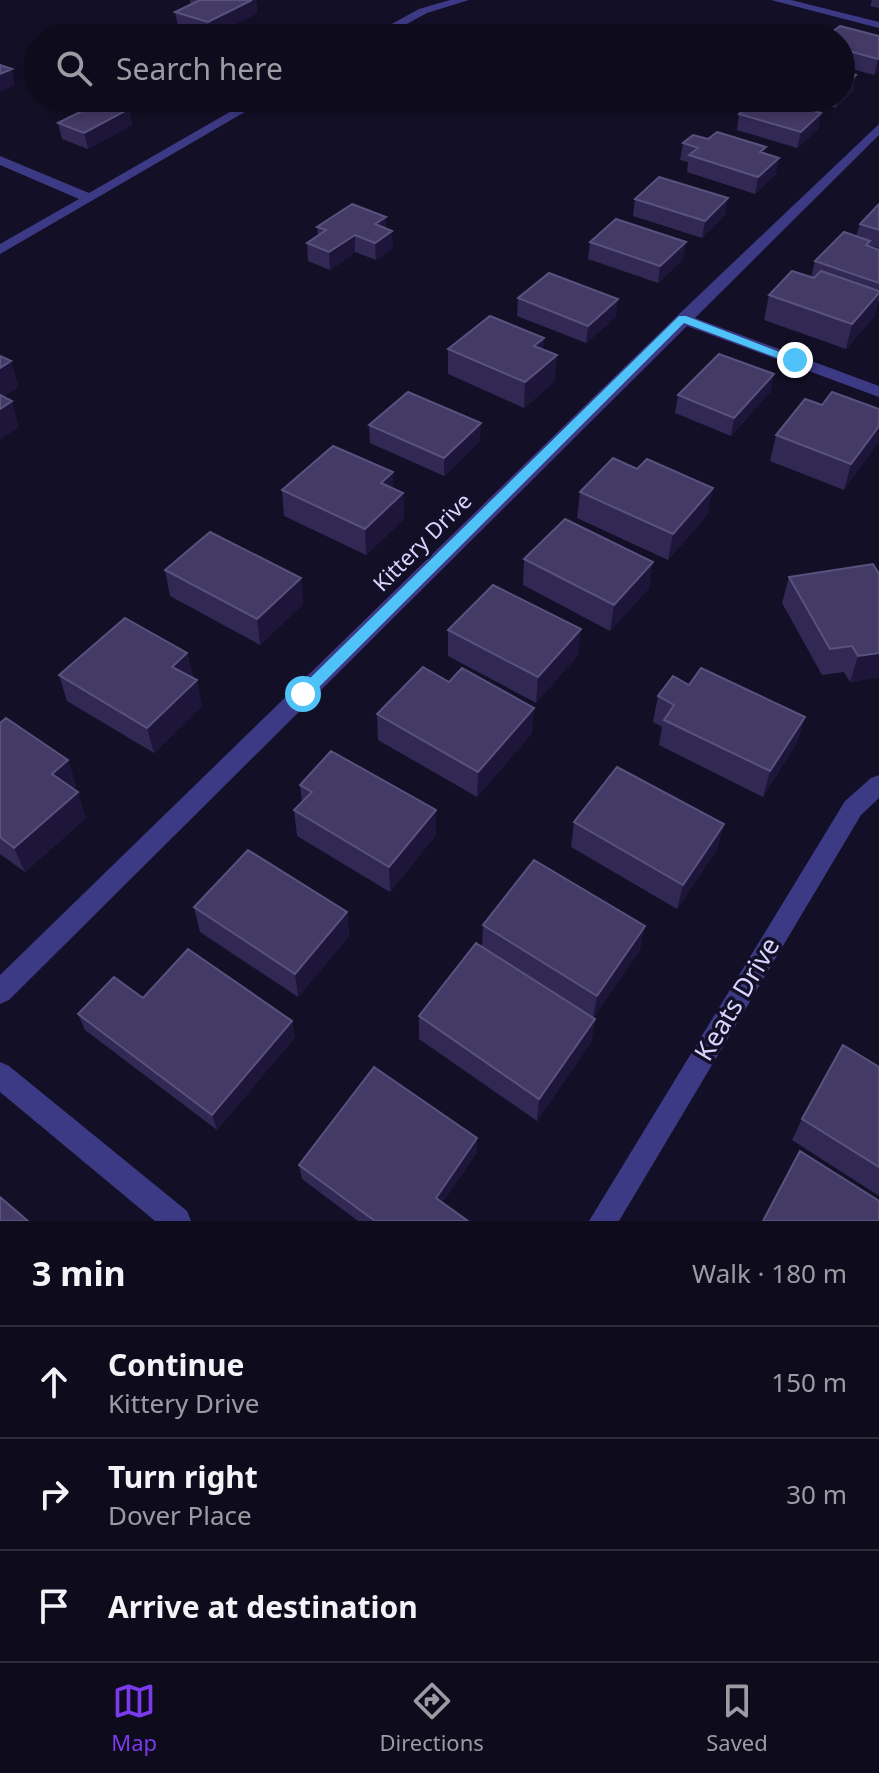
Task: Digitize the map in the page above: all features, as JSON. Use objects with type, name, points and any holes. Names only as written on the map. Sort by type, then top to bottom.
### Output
[{"type":"street","points":[[398,24],[439,2],[463,0]]},
{"type":"street","points":[[777,0],[879,25]]},
{"type":"street","points":[[0,250],[239,112]]},
{"type":"street","name":"Kittery Drive","points":[[0,992],[879,128]]},
{"type":"street","points":[[0,160],[89,198]]},
{"type":"street","points":[[683,319],[879,392]]},
{"type":"street","name":"Keats Drive","points":[[603,1221],[853,808],[879,784]]},
{"type":"street","points":[[0,1075],[177,1221]]},
{"type":"building","points":[[200,0],[252,0],[208,22],[175,12]]},
{"type":"building","points":[[855,30],[879,36],[878,59],[855,53]]},
{"type":"building","points":[[0,65],[12,69],[0,74]]},
{"type":"building","points":[[80,112],[123,112],[84,133],[58,123]]},
{"type":"building","points":[[741,112],[821,113],[801,132],[739,114]]},
{"type":"building","points":[[717,132],[766,147],[760,152],[779,158],[758,177],[689,155],[698,148],[683,143],[693,135],[708,139]]},
{"type":"building","points":[[659,177],[728,198],[705,221],[635,199]]},
{"type":"building","points":[[352,204],[386,217],[375,224],[392,231],[375,243],[355,235],[329,252],[307,243],[326,230],[317,227]]},
{"type":"building","points":[[879,204],[879,230],[860,224]]},
{"type":"building","points":[[616,219],[686,242],[660,266],[590,242]]},
{"type":"building","points":[[844,232],[870,241],[866,245],[879,250],[879,283],[815,261]]},
{"type":"building","points":[[792,271],[814,278],[821,271],[879,293],[852,324],[769,295]]},
{"type":"building","points":[[549,273],[618,299],[588,326],[518,298]]},
{"type":"building","points":[[490,316],[544,338],[534,346],[557,355],[525,382],[448,349]]},
{"type":"building","points":[[719,354],[774,374],[734,418],[678,395]]},
{"type":"building","points":[[0,356],[11,361],[0,368]]},
{"type":"building","points":[[408,392],[481,423],[444,458],[369,425]]},
{"type":"building","points":[[832,392],[879,409],[879,426],[851,464],[776,435],[805,399],[822,405]]},
{"type":"building","points":[[0,395],[12,401],[0,409]]},
{"type":"building","points":[[333,446],[393,472],[381,483],[403,493],[365,529],[282,490]]},
{"type":"building","points":[[613,458],[637,469],[647,459],[713,488],[673,534],[580,492]]},
{"type":"building","points":[[565,519],[653,562],[614,605],[524,559]]},
{"type":"building","points":[[210,532],[301,578],[257,619],[165,570]]},
{"type":"building","points":[[873,564],[879,574],[879,653],[858,656],[852,646],[830,649],[789,577]]},
{"type":"building","points":[[493,585],[581,629],[538,677],[448,630]]},
{"type":"building","points":[[125,618],[187,653],[172,667],[197,680],[147,728],[59,675]]},
{"type":"building","points":[[423,667],[449,682],[462,668],[534,708],[478,772],[377,714]]},
{"type":"building","points":[[701,668],[805,717],[770,771],[664,720],[674,705],[658,696],[673,676],[689,685]]},
{"type":"building","points":[[6,718],[68,760],[52,774],[78,792],[14,848],[0,837],[0,723]]},
{"type":"building","points":[[331,751],[436,810],[389,867],[294,810],[312,792],[300,785]]},
{"type":"building","points":[[617,767],[724,824],[683,885],[574,822]]},
{"type":"building","points":[[248,850],[347,912],[295,974],[194,907]]},
{"type":"building","points":[[534,860],[645,926],[597,996],[483,925]]},
{"type":"building","points":[[476,943],[595,1019],[539,1099],[419,1016]]},
{"type":"building","points":[[188,949],[292,1021],[212,1115],[78,1014],[114,977],[143,998]]},
{"type":"building","points":[[843,1045],[879,1067],[879,1167],[802,1119]]},
{"type":"building","points":[[374,1067],[477,1138],[436,1198],[468,1221],[375,1221],[299,1165]]},
{"type":"building","points":[[800,1151],[879,1201],[879,1221],[763,1221]]},
{"type":"building","points":[[0,1197],[28,1221],[0,1221]]},
{"type":"route","points":[[303,694],[683,319],[795,360]]}]
